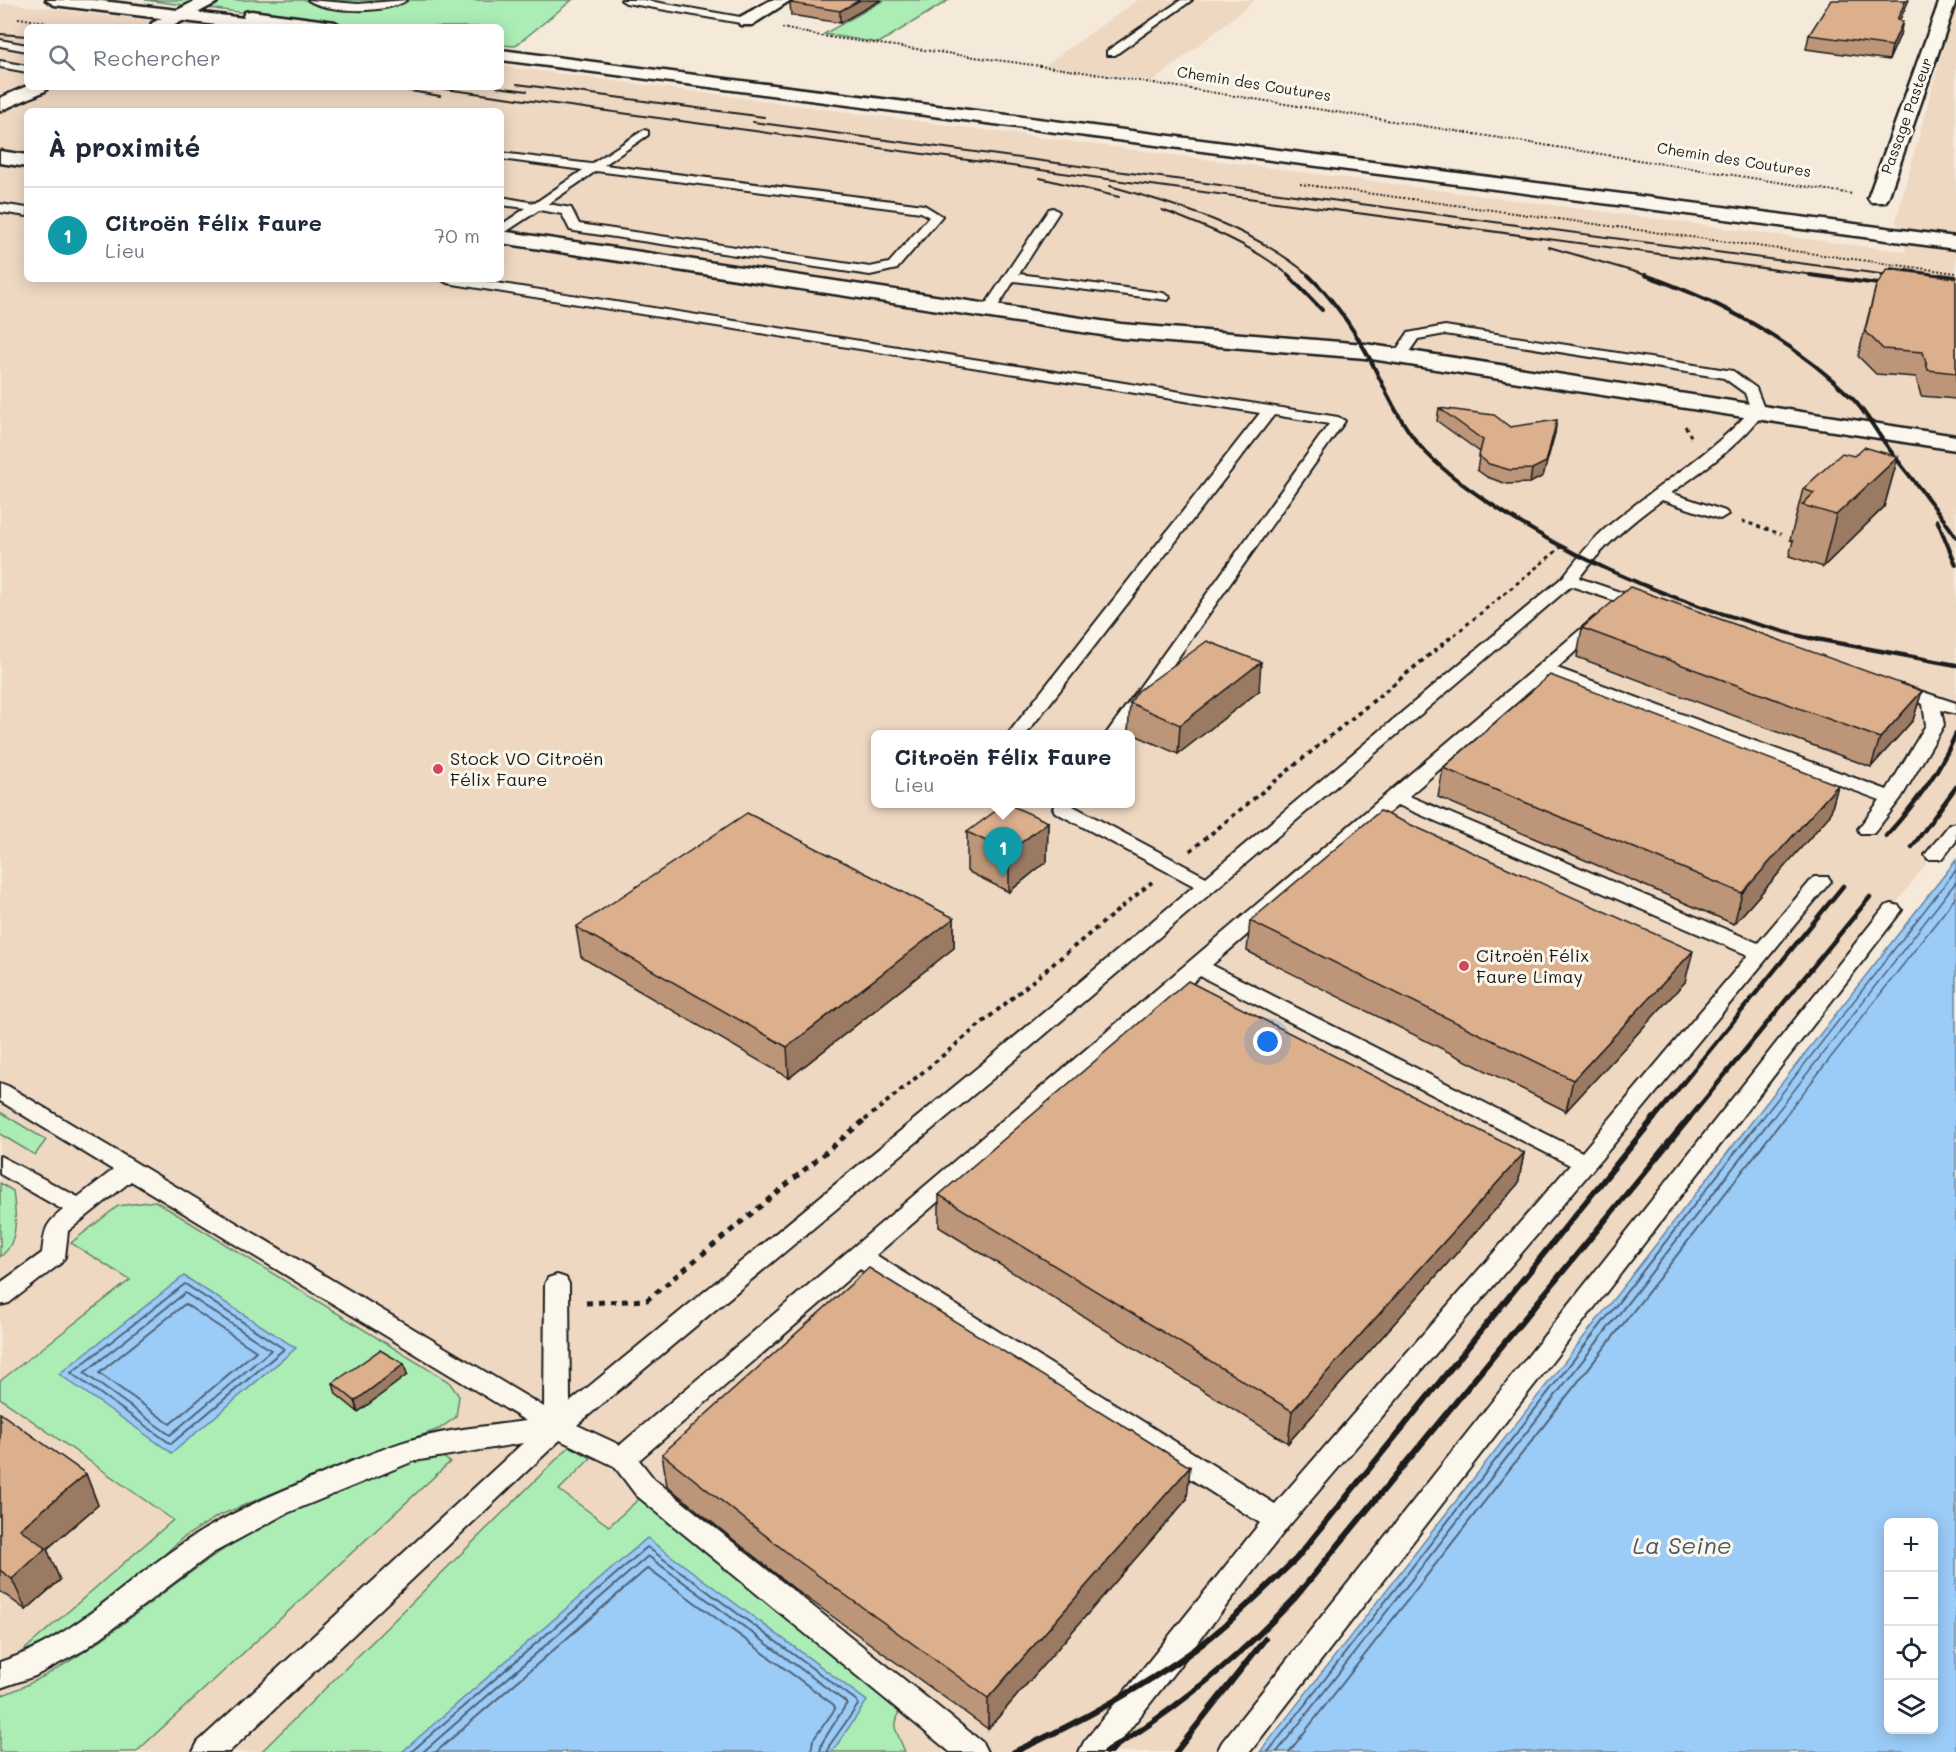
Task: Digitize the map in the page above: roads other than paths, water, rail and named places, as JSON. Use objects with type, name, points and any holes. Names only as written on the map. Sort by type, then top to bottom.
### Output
[{"type":"street","points":[[54,0],[202,8],[263,24]]},
{"type":"street","points":[[120,0],[202,8],[314,24]]},
{"type":"street","points":[[746,21],[783,0]]},
{"type":"street","name":"Passage Pasteur","points":[[1878,198],[1948,0]]},
{"type":"street","points":[[165,24],[202,8]]},
{"type":"street","points":[[504,53],[1956,243]]},
{"type":"street","points":[[0,105],[32,90]]},
{"type":"street","points":[[0,157],[24,161]]},
{"type":"street","points":[[504,237],[1121,331],[1289,343],[1399,356],[1956,452]]},
{"type":"street","points":[[1186,337],[1381,362],[1956,443]]},
{"type":"lane","points":[[313,0],[350,7],[384,5],[402,0]]},
{"type":"lane","points":[[626,0],[746,21]]},
{"type":"lane","points":[[1112,53],[1187,0]]},
{"type":"lane","points":[[0,43],[24,47]]},
{"type":"lane","points":[[0,64],[24,68]]},
{"type":"lane","points":[[504,229],[644,133]]},
{"type":"lane","points":[[504,156],[924,209],[936,216],[893,266],[870,271],[574,227],[567,211],[504,201]]},
{"type":"lane","points":[[0,208],[24,212]]},
{"type":"lane","points":[[988,311],[1053,212]]},
{"type":"lane","points":[[1011,277],[1163,297]]},
{"type":"lane","points":[[466,282],[1338,421],[1119,730]]},
{"type":"lane","points":[[208,1752],[557,1427],[1004,1058],[1569,580],[1592,549],[1659,494],[1742,432],[1755,416],[1751,391],[1728,374],[1445,330],[1413,336],[1399,356]]},
{"type":"lane","points":[[1021,730],[1270,410]]},
{"type":"lane","points":[[1659,494],[1720,514]]},
{"type":"lane","points":[[1569,580],[1660,611]]},
{"type":"lane","points":[[622,1458],[1626,600]]},
{"type":"lane","points":[[1545,669],[1893,798]]},
{"type":"lane","points":[[1875,682],[1956,709]]},
{"type":"lane","points":[[1867,829],[1893,798],[1935,725],[1931,701]]},
{"type":"lane","points":[[1396,797],[1762,953]]},
{"type":"lane","points":[[1065,808],[1207,885]]},
{"type":"lane","points":[[1935,855],[1956,829]]},
{"type":"lane","points":[[1094,1752],[1278,1520],[1585,1163],[1821,881]]},
{"type":"lane","points":[[1232,1752],[1892,910]]},
{"type":"lane","points":[[1197,966],[1585,1163]]},
{"type":"lane","points":[[0,1091],[557,1427],[622,1458],[645,1487],[972,1752]]},
{"type":"lane","points":[[0,1164],[80,1209]]},
{"type":"lane","points":[[0,1296],[53,1257],[57,1227],[130,1169]]},
{"type":"lane","points":[[859,1256],[1278,1520]]},
{"type":"lane","points":[[557,1294],[557,1427]]},
{"type":"lane","points":[[0,1675],[21,1671],[78,1638],[139,1594],[187,1555],[253,1516],[384,1460],[424,1448],[557,1427]]},
{"type":"water","name":"La Seine","points":[[1956,860],[1956,1752],[1260,1752]]},
{"type":"water","points":[[184,1276],[296,1348],[172,1453],[59,1374]]},
{"type":"water","points":[[647,1538],[867,1701],[832,1752],[402,1752]]},
{"type":"railway","points":[[0,34],[24,36]]},
{"type":"railway","points":[[517,84],[764,117]]},
{"type":"railway","points":[[504,88],[527,91]]},
{"type":"railway","points":[[405,90],[440,96]]},
{"type":"railway","points":[[452,90],[1821,276]]},
{"type":"railway","points":[[753,122],[1895,276]]},
{"type":"railway","points":[[1040,178],[1119,197]]},
{"type":"railway","points":[[1110,186],[1215,220],[1265,244],[1310,276]]},
{"type":"railway","points":[[1162,210],[1245,246],[1290,276]]},
{"type":"railway","points":[[1549,247],[1649,276]]},
{"type":"railway","points":[[1891,268],[1951,276]]},
{"type":"railway","points":[[1288,275],[1322,310]]},
{"type":"railway","points":[[1308,275],[1335,304],[1350,325],[1398,415],[1412,436],[1436,463],[1474,493],[1531,530],[1650,588],[1732,617],[1817,640]]},
{"type":"railway","points":[[1645,275],[1729,310],[1781,341],[1829,377],[1862,409],[1895,457],[1956,537]]},
{"type":"railway","points":[[1810,275],[1893,286]]},
{"type":"railway","points":[[1883,275],[1900,277]]},
{"type":"railway","points":[[1940,275],[1956,277]]},
{"type":"railway","points":[[1937,520],[1956,565]]},
{"type":"railway","points":[[1811,638],[1956,665]]},
{"type":"railway","points":[[1886,836],[1925,788],[1956,734]]},
{"type":"railway","points":[[1912,847],[1956,787]]},
{"type":"railway","points":[[1653,1120],[1843,886]]},
{"type":"railway","points":[[1688,1120],[1870,897]]},
{"type":"railway","points":[[1014,1752],[1108,1704],[1197,1648],[1248,1605],[1296,1559],[1654,1118]]},
{"type":"railway","points":[[1106,1752],[1182,1701],[1228,1663],[1294,1599],[1689,1118]]},
{"type":"railway","points":[[1176,1752],[1265,1639]]},
{"type":"place","name":"Stock VO Citroën Félix Faure","points":[[438,769]]},
{"type":"place","name":"Citroën Félix Faure","points":[[1003,877]]},
{"type":"place","name":"Citroën Félix Faure Limay","points":[[1464,966]]}]
